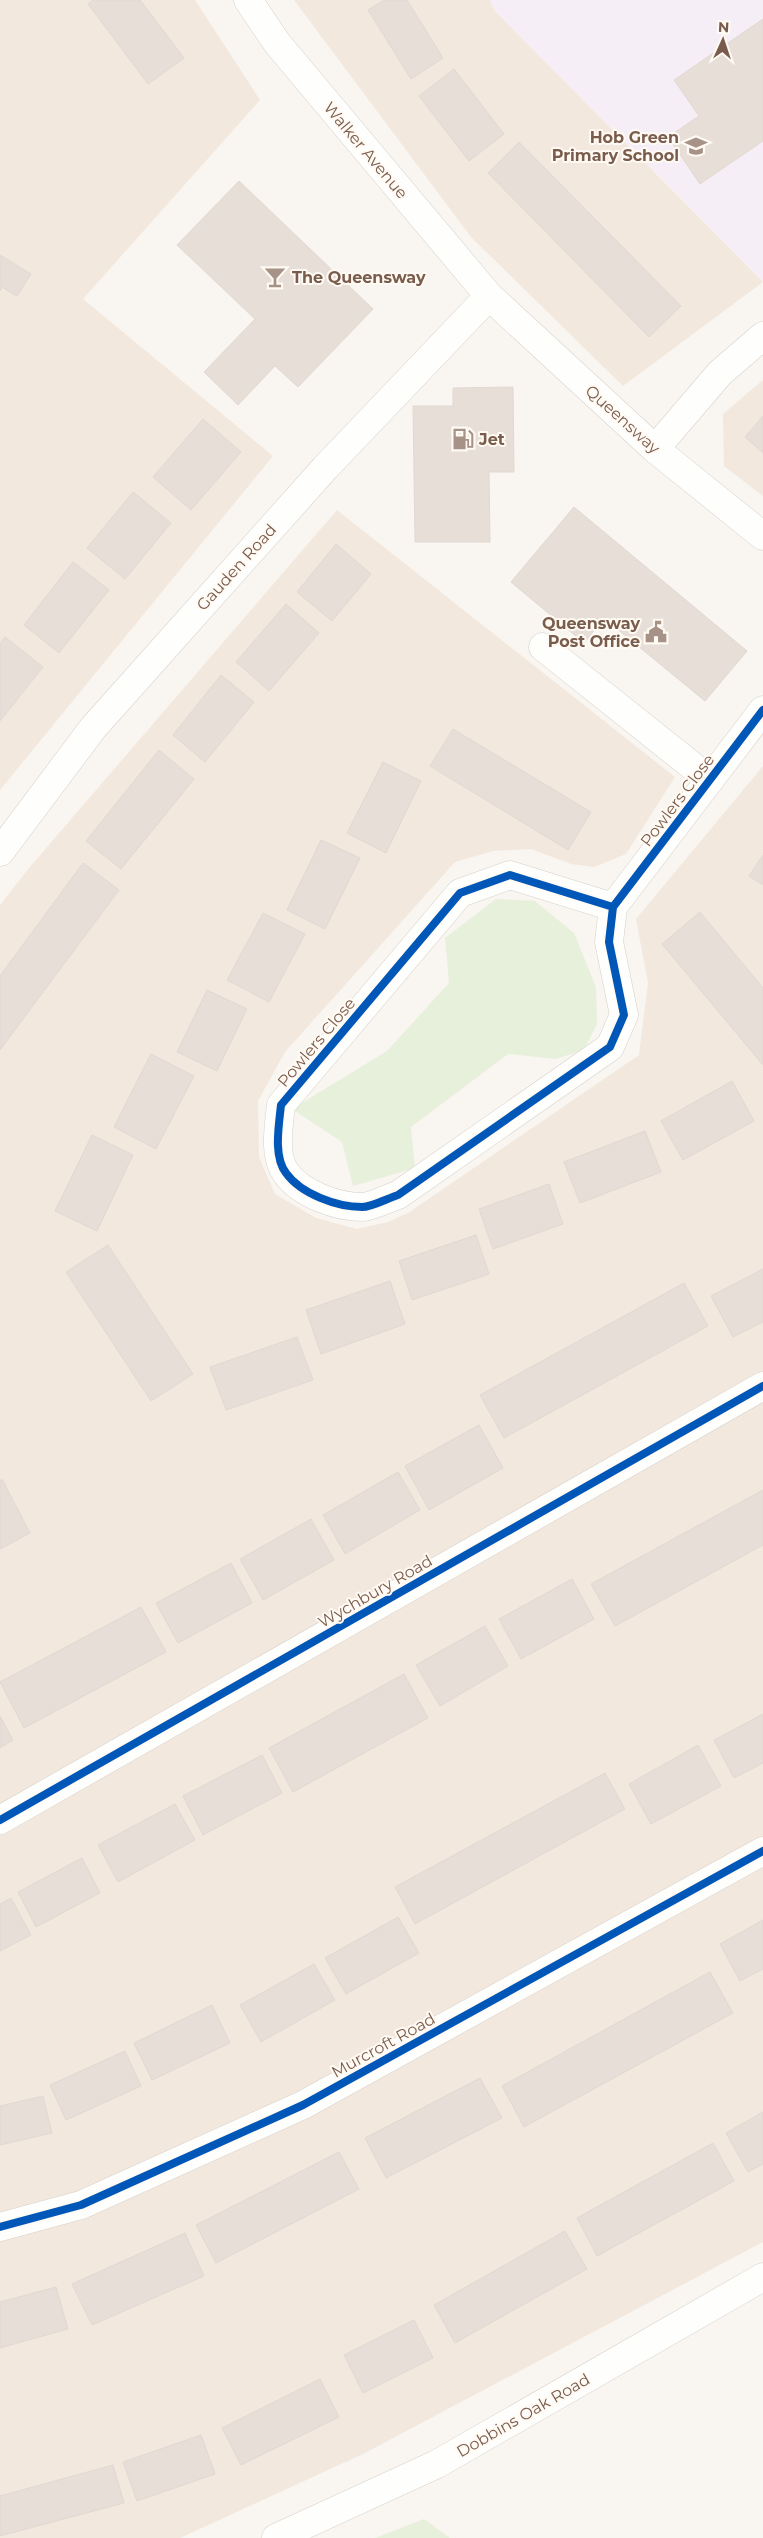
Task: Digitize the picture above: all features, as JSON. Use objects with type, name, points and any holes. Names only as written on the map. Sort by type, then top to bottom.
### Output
[{"type":"street","name":"Walker Avenue","points":[[248,0],[277,43],[488,296]]},
{"type":"street","name":"Queensway","points":[[488,296],[655,449],[763,536]]},
{"type":"street","name":"Gauden Road","points":[[0,852],[93,728],[325,468],[488,296]]},
{"type":"street","points":[[655,449],[720,373],[763,336]]},
{"type":"street","points":[[543,647],[710,780]]},
{"type":"street","name":"Powlers Close","points":[[612,907],[510,875],[460,893],[281,1105],[277,1145],[285,1172],[307,1192],[363,1208],[398,1194],[610,1047],[624,1015],[609,942],[612,907],[763,710]]},
{"type":"street","name":"Wychbury Road","points":[[0,1820],[763,1386]]},
{"type":"street","name":"Murcroft Road","points":[[0,2227],[81,2205],[303,2104],[763,1851]]},
{"type":"street","name":"Dobbins Oak Road","points":[[276,2538],[437,2464],[763,2277]]},
{"type":"shaded area","points":[[0,0],[195,0],[260,100],[83,299],[273,456],[0,790]]},
{"type":"shaded area","points":[[294,0],[490,0],[495,11],[763,282],[623,386],[471,237]]},
{"type":"shaded area","name":"Hob Green Primary School","points":[[490,0],[763,0],[763,281],[495,11]]},
{"type":"shaded area","points":[[763,380],[763,496],[724,466],[723,414]]},
{"type":"shaded area","points":[[337,510],[675,777],[626,854],[594,867],[571,864],[531,849],[493,851],[455,862],[285,1052],[258,1101],[259,1157],[275,1194],[316,1218],[357,1229],[388,1222],[408,1213],[639,1055],[648,983],[636,919],[763,766],[763,2242],[363,2454],[180,2538],[0,2538],[0,905],[29,868]]},
{"type":"green space","points":[[496,899],[535,901],[574,933],[596,987],[597,1024],[584,1050],[556,1059],[509,1054],[504,1057],[411,1127],[415,1168],[353,1186],[342,1142],[292,1109],[387,1051],[449,983],[445,938]]},
{"type":"green space","points":[[424,2519],[450,2538],[375,2538]]},
{"type":"building","points":[[93,0],[140,0],[184,58],[148,84],[88,4]]},
{"type":"building","points":[[384,0],[407,0],[443,58],[411,79],[368,10]]},
{"type":"building","points":[[763,19],[763,141],[700,184],[668,137],[699,116],[674,80]]},
{"type":"building","points":[[454,69],[504,134],[469,161],[419,96]]},
{"type":"building","points":[[519,142],[681,306],[649,337],[488,173]]},
{"type":"building","name":"The Queensway","points":[[239,181],[373,309],[298,387],[275,366],[238,405],[204,372],[255,319],[177,245]]},
{"type":"building","points":[[0,255],[31,274],[17,296],[2,287],[0,291]]},
{"type":"building","name":"Jet","points":[[513,387],[514,472],[489,472],[490,542],[415,542],[413,406],[453,406],[453,388]]},
{"type":"building","points":[[763,416],[763,453],[745,437]]},
{"type":"building","points":[[203,419],[241,452],[191,510],[153,477]]},
{"type":"building","points":[[133,492],[171,523],[125,579],[87,548]]},
{"type":"building","points":[[574,507],[747,651],[705,701],[604,618],[584,643],[511,582]]},
{"type":"building","points":[[336,544],[371,574],[332,621],[297,592]]},
{"type":"building","points":[[73,562],[109,590],[59,653],[24,625]]},
{"type":"building","points":[[286,604],[319,633],[269,691],[236,662]]},
{"type":"building","points":[[5,637],[43,667],[0,721],[0,643]]},
{"type":"building","points":[[221,675],[254,702],[205,762],[173,735]]},
{"type":"building","points":[[453,729],[591,812],[568,850],[430,766]]},
{"type":"building","points":[[159,750],[194,779],[121,869],[86,841]]},
{"type":"building","points":[[383,762],[421,781],[386,853],[347,833]]},
{"type":"building","points":[[321,840],[360,858],[325,929],[287,910]]},
{"type":"building","points":[[763,855],[763,885],[749,876]]},
{"type":"building","points":[[83,863],[119,890],[0,1050],[0,976]]},
{"type":"building","points":[[700,912],[763,988],[763,1065],[662,944]]},
{"type":"building","points":[[263,913],[305,934],[269,1002],[227,980]]},
{"type":"building","points":[[207,990],[247,1009],[217,1071],[177,1052]]},
{"type":"building","points":[[151,1054],[194,1076],[156,1149],[114,1127]]},
{"type":"building","points":[[732,1081],[754,1121],[683,1160],[661,1121]]},
{"type":"building","points":[[645,1131],[661,1172],[580,1203],[564,1162]]},
{"type":"building","points":[[92,1135],[133,1155],[97,1231],[55,1211]]},
{"type":"building","points":[[549,1184],[563,1224],[493,1249],[479,1209]]},
{"type":"building","points":[[476,1235],[489,1274],[412,1300],[399,1261]]},
{"type":"building","points":[[108,1245],[193,1374],[151,1401],[66,1272]]},
{"type":"building","points":[[763,1269],[763,1322],[733,1337],[711,1296]]},
{"type":"building","points":[[390,1281],[405,1324],[321,1354],[306,1310]]},
{"type":"building","points":[[684,1283],[708,1326],[504,1438],[480,1395]]},
{"type":"building","points":[[297,1337],[313,1380],[226,1410],[210,1367]]},
{"type":"building","points":[[479,1425],[503,1468],[429,1510],[405,1466]]},
{"type":"building","points":[[398,1472],[420,1510],[345,1554],[323,1515]]},
{"type":"building","points":[[2,1479],[30,1533],[0,1549],[0,1481]]},
{"type":"building","points":[[763,1490],[763,1545],[615,1626],[591,1584]]},
{"type":"building","points":[[311,1519],[334,1560],[263,1600],[240,1559]]},
{"type":"building","points":[[231,1563],[252,1603],[178,1643],[156,1603]]},
{"type":"building","points":[[572,1579],[594,1619],[521,1659],[499,1619]]},
{"type":"building","points":[[141,1607],[166,1652],[24,1728],[0,1682]]},
{"type":"building","points":[[485,1626],[508,1666],[440,1706],[416,1665]]},
{"type":"building","points":[[404,1674],[428,1718],[293,1792],[269,1748]]},
{"type":"building","points":[[763,1714],[763,1763],[734,1778],[714,1740]]},
{"type":"building","points":[[0,1716],[13,1740],[0,1748]]},
{"type":"building","points":[[698,1745],[721,1786],[651,1824],[629,1784]]},
{"type":"building","points":[[262,1755],[282,1793],[203,1835],[183,1796]]},
{"type":"building","points":[[605,1773],[625,1809],[415,1924],[395,1887]]},
{"type":"building","points":[[175,1804],[195,1840],[118,1882],[98,1845]]},
{"type":"building","points":[[82,1858],[100,1893],[36,1927],[18,1892]]},
{"type":"building","points":[[11,1898],[31,1935],[0,1951],[0,1904]]},
{"type":"building","points":[[398,1917],[419,1953],[346,1994],[325,1958]]},
{"type":"building","points":[[763,1920],[763,1969],[740,1981],[720,1944]]},
{"type":"building","points":[[314,1964],[335,2000],[261,2042],[240,2005]]},
{"type":"building","points":[[710,1972],[733,2013],[524,2127],[502,2086]]},
{"type":"building","points":[[212,2005],[230,2043],[152,2080],[134,2043]]},
{"type":"building","points":[[125,2051],[141,2086],[66,2120],[50,2085]]},
{"type":"building","points":[[480,2078],[502,2118],[386,2178],[365,2138]]},
{"type":"building","points":[[43,2096],[52,2133],[0,2145],[0,2106]]},
{"type":"building","points":[[763,2112],[763,2164],[748,2172],[726,2133]]},
{"type":"building","points":[[713,2143],[734,2181],[597,2256],[577,2218]]},
{"type":"building","points":[[339,2152],[359,2189],[216,2263],[196,2225]]},
{"type":"building","points":[[565,2231],[587,2269],[455,2343],[434,2305]]},
{"type":"building","points":[[185,2233],[204,2276],[92,2325],[72,2284]]},
{"type":"building","points":[[56,2287],[68,2329],[0,2348],[0,2302]]},
{"type":"building","points":[[414,2320],[433,2358],[363,2393],[344,2355]]},
{"type":"building","points":[[320,2379],[339,2417],[241,2465],[222,2428]]},
{"type":"building","points":[[201,2435],[215,2474],[137,2501],[123,2462]]},
{"type":"building","points":[[113,2465],[124,2503],[0,2536],[0,2496]]},
{"type":"cycle path","points":[[613,907],[510,875],[460,893],[281,1105],[278,1149],[279,1158],[286,1173],[301,1187],[320,1198],[342,1205],[370,1206],[398,1195],[610,1047],[624,1015],[609,942],[613,907],[763,710]]},
{"type":"cycle path","points":[[0,1820],[763,1386]]},
{"type":"cycle path","points":[[0,2227],[81,2205],[303,2105],[763,1851]]},
{"type":"place","name":"Hob Green Primary School","points":[[696,146]]},
{"type":"place","name":"The Queensway","points":[[275,277]]},
{"type":"place","name":"Jet","points":[[463,439]]},
{"type":"place","name":"Queensway Post Office","points":[[656,632]]}]
